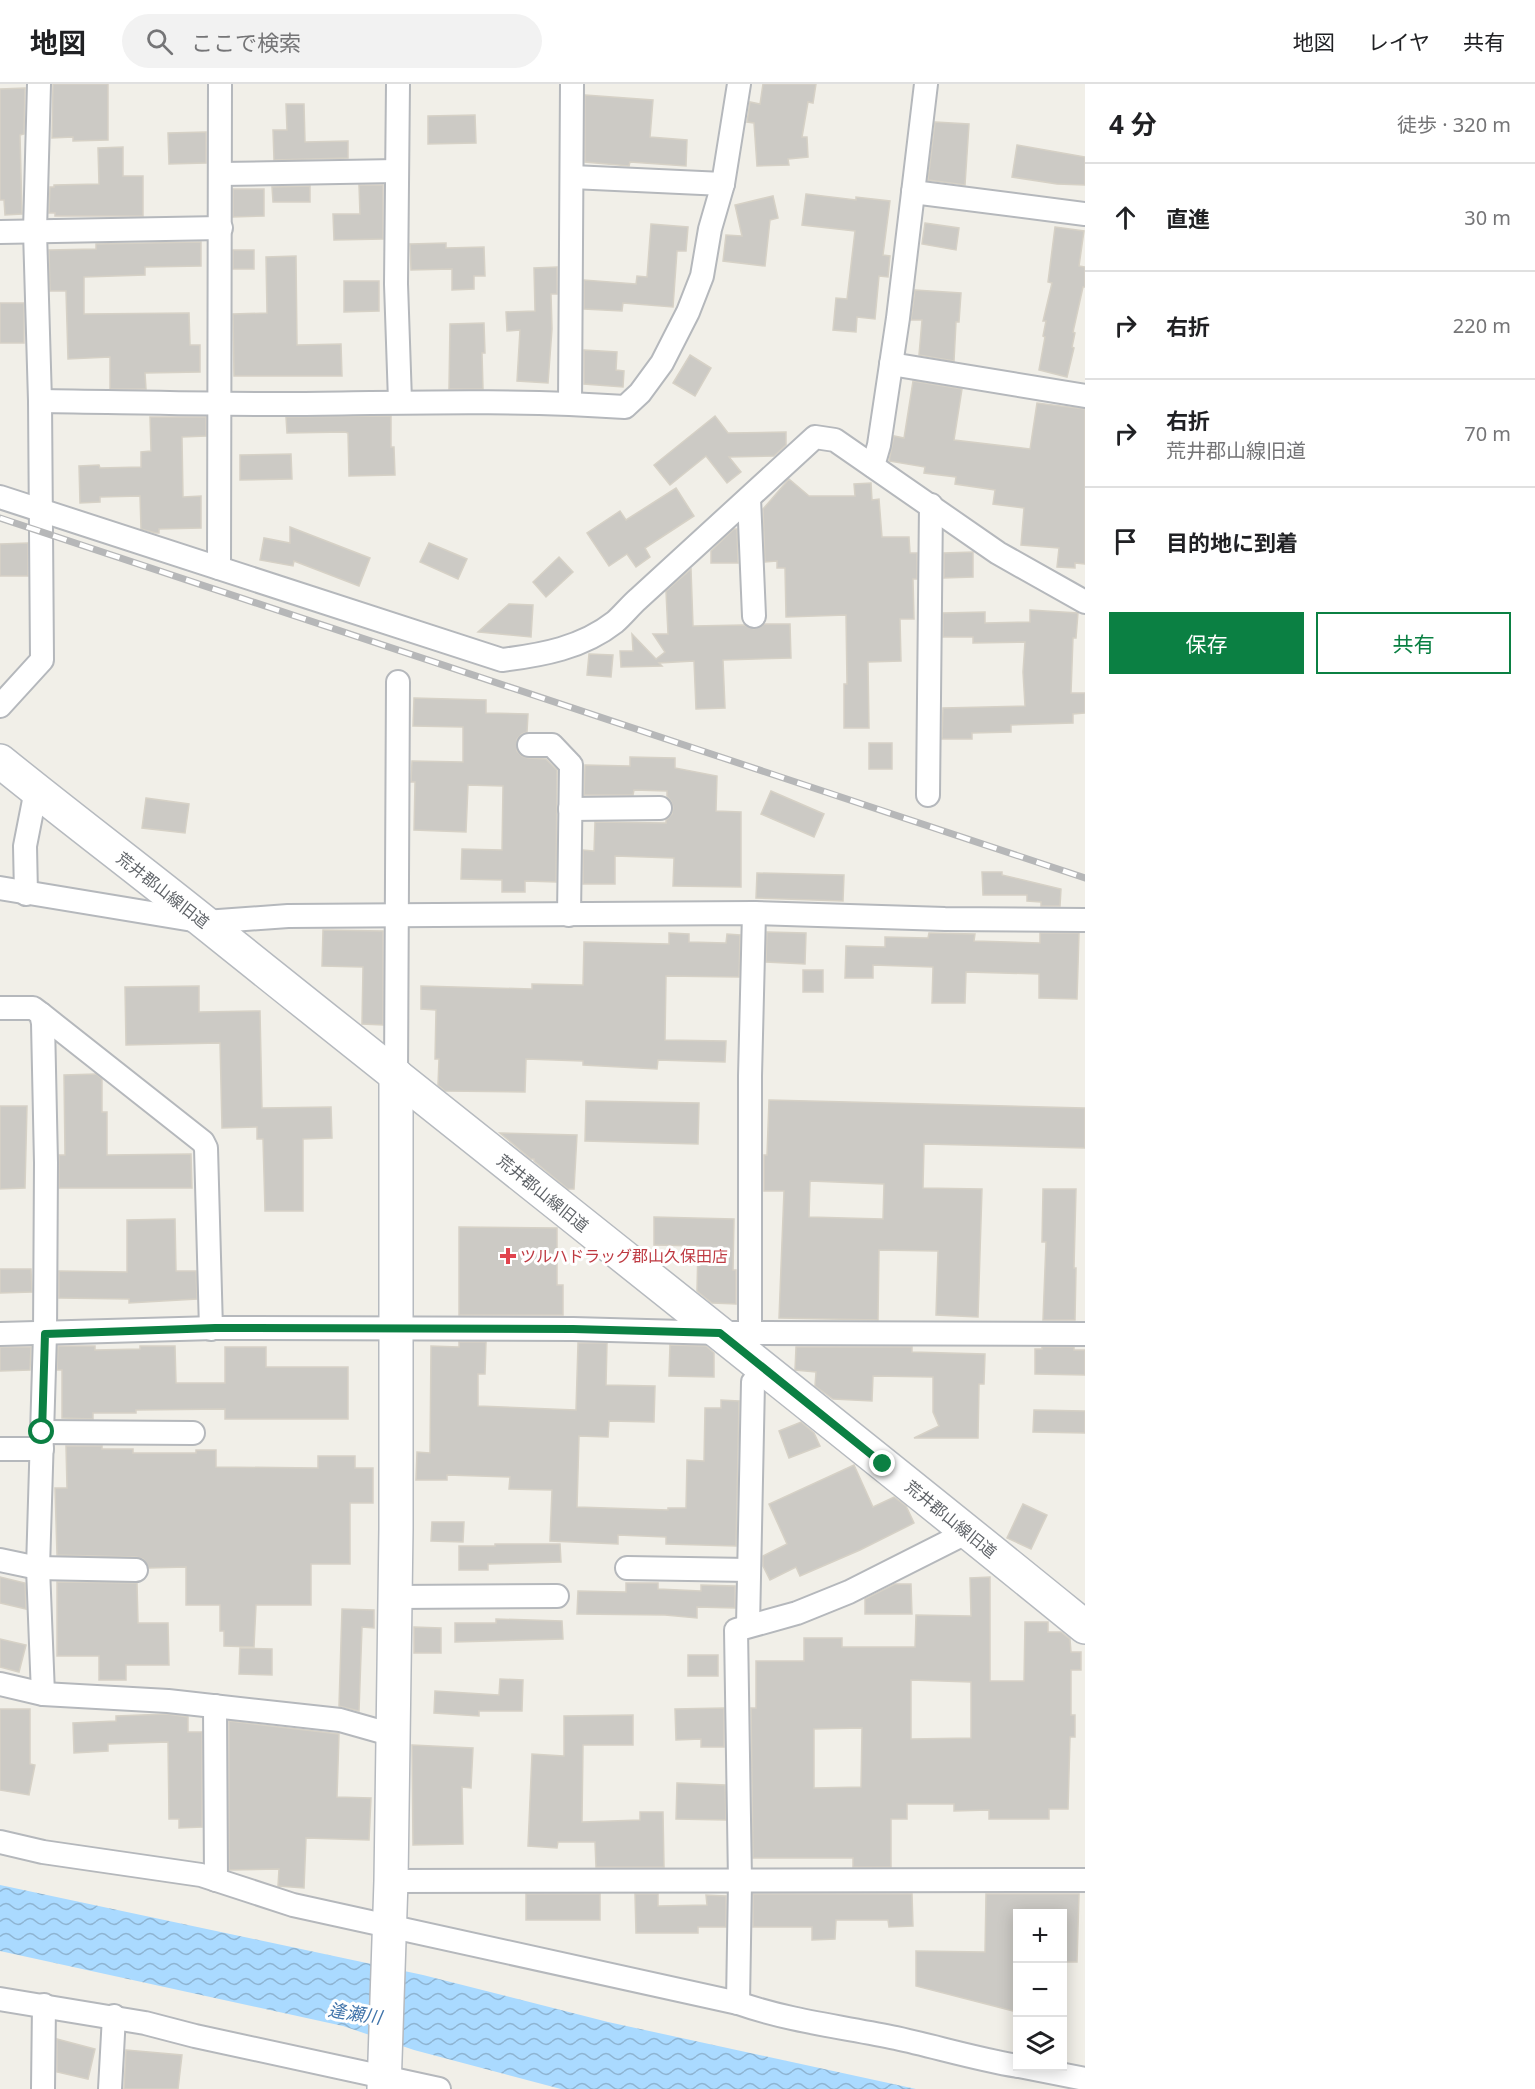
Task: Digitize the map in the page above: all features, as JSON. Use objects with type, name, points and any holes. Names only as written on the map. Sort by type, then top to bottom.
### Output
[{"type":"street","points":[[0,706],[42,660],[40,400],[35,231],[39,84]]},
{"type":"street","points":[[219,568],[220,84]]},
{"type":"street","points":[[398,84],[396,284],[400,401]]},
{"type":"street","points":[[570,403],[572,84]]},
{"type":"street","points":[[40,400],[284,404],[400,401],[570,403],[625,407],[640,393],[662,363],[688,312],[702,276],[710,229],[723,184],[739,84]]},
{"type":"street","points":[[873,466],[879,445],[891,364],[926,84]]},
{"type":"street","points":[[220,174],[397,171]]},
{"type":"street","points":[[572,177],[723,184]]},
{"type":"street","points":[[913,192],[1085,214]]},
{"type":"street","points":[[0,232],[220,228]]},
{"type":"street","points":[[891,364],[1085,396]]},
{"type":"street","points":[[0,497],[502,660],[537,656],[578,645],[614,622],[816,437],[835,440],[998,553],[1080,592]]},
{"type":"street","points":[[748,498],[754,616]]},
{"type":"street","points":[[928,795],[931,506]]},
{"type":"street","points":[[384,2083],[392,1881],[395,1597],[398,682]]},
{"type":"street","points":[[529,745],[552,745],[571,765],[569,915]]},
{"type":"street","name":"荒井郡山線旧道","points":[[0,761],[396,1075],[735,1332],[766,1369],[1085,1627]]},
{"type":"street","points":[[26,894],[25,846],[36,790]]},
{"type":"street","points":[[570,809],[660,808]]},
{"type":"street","points":[[0,888],[205,922],[288,916],[754,913],[945,920],[1085,920]]},
{"type":"street","points":[[735,1332],[750,1076],[754,913]]},
{"type":"street","points":[[0,1008],[33,1008],[203,1142],[206,1148],[211,1329]]},
{"type":"street","points":[[41,1014],[46,1163],[45,1334],[38,1568],[43,1694]]},
{"type":"street","points":[[0,1334],[211,1329],[573,1329],[1085,1334]]},
{"type":"street","points":[[748,1626],[753,1382],[766,1369]]},
{"type":"street","points":[[0,1449],[42,1440],[193,1433]]},
{"type":"street","points":[[738,2003],[740,1881],[736,1630],[797,1612],[849,1592],[968,1532]]},
{"type":"street","points":[[0,1560],[38,1568],[136,1570]]},
{"type":"street","points":[[627,1568],[749,1570]]},
{"type":"street","points":[[395,1597],[557,1596]]},
{"type":"street","points":[[0,1684],[43,1694],[168,1701],[340,1720],[393,1735]]},
{"type":"street","points":[[215,1706],[216,1880]]},
{"type":"street","points":[[0,1842],[43,1852],[201,1875],[293,1905],[738,2003],[766,2013],[898,2039],[972,2058],[1013,2065]]},
{"type":"street","points":[[392,1881],[1085,1880]]},
{"type":"street","points":[[0,1999],[114,2016],[384,2083],[439,2089]]},
{"type":"street","points":[[43,2089],[44,2006]]},
{"type":"street","points":[[110,2089],[114,2016]]},
{"type":"street","points":[[1044,2071],[1085,2079]]},
{"type":"water","name":"逢瀬川","points":[[0,1885],[423,1975],[608,2022],[916,2089],[561,2089],[414,2050],[343,2026],[0,1951]]},
{"type":"building","points":[[53,84],[108,84],[108,140],[73,141],[73,137],[52,138]]},
{"type":"building","points":[[763,84],[816,84],[813,103],[808,102],[802,137],[807,137],[808,157],[788,159],[789,165],[757,166],[754,123],[747,122],[750,102],[760,104]]},
{"type":"building","points":[[25,88],[24,134],[20,135],[22,214],[5,215],[4,200],[0,200],[0,89]]},
{"type":"building","points":[[585,95],[653,100],[650,137],[687,140],[686,166],[630,162],[629,166],[585,162]]},
{"type":"building","points":[[286,104],[304,104],[305,142],[348,141],[348,158],[274,160],[273,130],[287,130]]},
{"type":"building","points":[[475,115],[476,143],[428,144],[428,116]]},
{"type":"building","points":[[935,122],[969,124],[965,185],[928,180]]},
{"type":"building","points":[[206,132],[206,163],[169,164],[168,133]]},
{"type":"building","points":[[1017,145],[1085,157],[1085,185],[1057,184],[1012,177]]},
{"type":"building","points":[[123,147],[123,176],[143,176],[143,216],[55,216],[55,213],[49,213],[50,187],[99,184],[98,148]]},
{"type":"building","points":[[359,185],[383,185],[383,239],[334,240],[333,214],[360,214]]},
{"type":"building","points":[[310,186],[310,202],[273,202],[272,187]]},
{"type":"building","points":[[233,189],[264,189],[264,216],[233,217]]},
{"type":"building","points":[[806,194],[856,200],[856,197],[890,201],[883,255],[890,256],[888,277],[879,276],[875,319],[857,317],[856,332],[833,330],[836,298],[847,299],[855,231],[802,225]]},
{"type":"building","points":[[773,196],[778,218],[770,220],[765,266],[723,261],[726,235],[742,236],[735,205]]},
{"type":"building","points":[[925,223],[959,228],[956,250],[922,244]]},
{"type":"building","points":[[651,224],[688,227],[686,251],[677,251],[673,307],[623,303],[622,311],[584,309],[584,280],[636,284],[637,276],[647,277]]},
{"type":"building","points":[[1055,227],[1084,231],[1079,266],[1085,267],[1085,287],[1083,287],[1073,332],[1075,333],[1072,347],[1074,348],[1067,377],[1039,370],[1045,337],[1043,336],[1046,321],[1043,321],[1052,283],[1048,282]]},
{"type":"building","points":[[201,242],[201,266],[145,267],[145,275],[84,277],[84,314],[189,313],[190,345],[200,345],[200,372],[145,373],[146,389],[110,389],[110,357],[68,359],[66,291],[50,291],[49,250],[96,249],[96,244]]},
{"type":"building","points":[[446,243],[446,248],[484,247],[485,276],[474,276],[474,289],[452,290],[452,269],[411,270],[410,244]]},
{"type":"building","points":[[233,250],[254,250],[254,269],[233,269]]},
{"type":"building","points":[[296,256],[297,345],[341,344],[342,376],[234,376],[233,314],[267,313],[266,257]]},
{"type":"building","points":[[557,267],[557,294],[551,294],[552,329],[548,383],[517,381],[520,330],[507,331],[506,312],[535,311],[534,268]]},
{"type":"building","points":[[344,281],[379,281],[379,311],[344,312]]},
{"type":"building","points":[[915,290],[961,293],[959,322],[956,322],[954,361],[919,355],[922,320],[911,320]]},
{"type":"building","points":[[0,303],[24,303],[24,343],[0,343]]},
{"type":"building","points":[[484,323],[483,389],[449,389],[450,324]]},
{"type":"building","points":[[584,350],[617,352],[616,370],[624,371],[623,387],[584,384]]},
{"type":"building","points":[[690,355],[711,368],[695,396],[673,383]]},
{"type":"building","points":[[913,381],[962,389],[954,440],[1030,449],[1037,403],[1085,409],[1085,564],[1075,563],[1075,568],[1057,567],[1059,548],[1021,545],[1024,508],[993,504],[995,490],[955,484],[956,477],[924,473],[925,467],[889,461],[894,436],[904,438]]},
{"type":"building","points":[[391,416],[391,447],[394,447],[395,475],[349,476],[348,433],[287,433],[286,417]]},
{"type":"building","points":[[715,416],[728,433],[786,432],[786,445],[774,456],[729,457],[741,472],[727,483],[706,456],[670,485],[654,465]]},
{"type":"building","points":[[150,417],[206,417],[206,436],[182,437],[183,497],[201,496],[201,528],[159,529],[159,533],[141,529],[140,496],[100,497],[100,502],[80,503],[79,466],[141,467],[141,452],[151,451]]},
{"type":"building","points":[[291,454],[292,479],[240,480],[240,455]]},
{"type":"building","points":[[789,479],[809,496],[855,496],[854,484],[871,483],[872,500],[879,499],[882,537],[909,537],[910,553],[917,553],[917,579],[913,579],[914,619],[900,619],[901,661],[868,662],[869,728],[844,728],[844,684],[847,684],[846,615],[786,617],[785,568],[777,568],[777,561],[765,562],[763,509]]},
{"type":"building","points":[[676,488],[694,516],[645,548],[650,557],[636,567],[627,554],[609,566],[587,533],[620,511],[626,520]]},
{"type":"building","points":[[290,527],[370,558],[359,586],[294,561],[293,566],[260,560],[264,538],[290,543]]},
{"type":"building","points":[[734,529],[737,529],[738,563],[711,563],[711,551]]},
{"type":"building","points":[[28,543],[28,576],[0,576],[0,544]]},
{"type":"building","points":[[429,543],[467,559],[458,579],[420,562]]},
{"type":"building","points":[[973,552],[973,577],[944,578],[944,553]]},
{"type":"building","points":[[559,557],[573,572],[546,597],[533,582]]},
{"type":"building","points":[[691,569],[693,626],[744,625],[754,629],[764,624],[790,624],[791,658],[723,660],[725,708],[696,709],[694,661],[659,663],[662,666],[621,667],[620,651],[633,651],[632,634],[656,659],[665,652],[653,634],[668,634],[666,591]]},
{"type":"building","points":[[509,604],[533,605],[531,637],[478,632]]},
{"type":"building","points":[[1030,610],[1078,613],[1076,638],[1073,638],[1071,693],[1085,693],[1085,713],[1073,714],[1073,723],[1011,725],[1011,732],[972,733],[972,739],[942,739],[943,708],[1025,706],[1023,672],[1025,642],[973,643],[973,637],[943,637],[943,613],[985,612],[985,623],[1030,622]]},
{"type":"building","points":[[589,654],[613,655],[611,677],[587,675]]},
{"type":"building","points":[[414,698],[486,700],[486,713],[528,714],[527,732],[517,739],[517,751],[528,758],[546,759],[557,770],[556,882],[525,881],[525,892],[502,892],[502,880],[461,879],[462,849],[502,850],[503,786],[468,785],[466,832],[414,830],[415,782],[411,782],[412,761],[463,762],[463,727],[413,726]]},
{"type":"building","points":[[869,743],[892,743],[892,769],[869,769]]},
{"type":"building","points":[[630,757],[675,758],[675,768],[717,776],[716,811],[741,812],[741,887],[673,886],[674,858],[615,856],[615,884],[583,884],[583,850],[594,851],[595,822],[666,823],[672,814],[673,807],[667,791],[634,790],[633,795],[584,795],[585,765],[630,766]]},
{"type":"building","points":[[771,791],[824,814],[814,837],[761,814]]},
{"type":"building","points":[[146,798],[189,804],[185,833],[142,828]]},
{"type":"building","points":[[982,872],[1002,872],[1002,875],[1061,889],[1060,906],[1041,906],[1041,902],[1027,901],[1027,895],[983,895]]},
{"type":"building","points":[[757,873],[844,875],[843,901],[756,898]]},
{"type":"building","points":[[323,930],[383,931],[383,1025],[362,1024],[363,967],[322,966]]},
{"type":"building","points":[[767,932],[806,933],[805,964],[766,962]]},
{"type":"building","points":[[669,933],[689,934],[689,942],[726,943],[727,934],[740,935],[739,977],[666,976],[665,1040],[726,1041],[725,1062],[658,1060],[657,1069],[583,1065],[583,1061],[526,1059],[525,1092],[445,1091],[438,1085],[439,1059],[435,1059],[436,1010],[421,1009],[421,986],[532,989],[532,984],[583,985],[584,942],[669,944]]},
{"type":"building","points":[[929,933],[975,934],[974,941],[1040,943],[1040,933],[1079,933],[1077,999],[1039,998],[1039,974],[966,972],[965,1003],[932,1003],[933,967],[873,965],[873,978],[845,978],[846,946],[885,947],[885,937],[928,938]]},
{"type":"building","points":[[803,970],[823,970],[823,992],[803,992]]},
{"type":"building","points":[[199,986],[199,1012],[260,1011],[262,1108],[331,1107],[332,1138],[303,1139],[303,1211],[265,1211],[263,1139],[257,1139],[257,1127],[222,1128],[220,1043],[126,1045],[125,987]]},
{"type":"building","points":[[96,1074],[102,1079],[102,1112],[107,1112],[107,1155],[191,1154],[192,1188],[59,1188],[59,1155],[65,1155],[64,1075]]},
{"type":"building","points":[[769,1100],[1085,1108],[1085,1148],[924,1144],[923,1188],[982,1189],[978,1317],[936,1315],[938,1251],[879,1250],[878,1320],[779,1318],[784,1191],[764,1191],[764,1155],[767,1155]],"holes":[[[810,1181],[884,1184],[883,1219],[809,1217]]]},
{"type":"building","points":[[586,1101],[699,1103],[698,1144],[585,1141]]},
{"type":"building","points":[[0,1106],[27,1106],[25,1188],[0,1189]]},
{"type":"building","points":[[500,1133],[577,1135],[574,1189],[568,1189]]},
{"type":"building","points":[[1043,1189],[1076,1189],[1075,1320],[1043,1320],[1046,1242],[1042,1242]]},
{"type":"building","points":[[654,1217],[734,1219],[733,1270],[736,1270],[736,1304],[712,1303],[697,1291],[698,1246],[654,1245]]},
{"type":"building","points":[[175,1219],[176,1271],[196,1271],[197,1299],[129,1303],[129,1299],[59,1298],[59,1271],[127,1272],[127,1220]]},
{"type":"building","name":"ツルハドラッグ郡山久保田店","points":[[459,1227],[557,1228],[557,1285],[563,1285],[563,1315],[459,1315]]},
{"type":"building","points":[[0,1269],[31,1269],[32,1292],[0,1293]]},
{"type":"building","points":[[459,1342],[486,1342],[485,1374],[478,1374],[478,1406],[576,1410],[578,1343],[607,1343],[606,1385],[655,1386],[654,1422],[609,1421],[608,1437],[579,1436],[577,1507],[668,1510],[668,1508],[686,1508],[687,1460],[704,1461],[705,1408],[721,1408],[721,1400],[739,1401],[736,1546],[666,1544],[666,1537],[618,1535],[618,1544],[550,1541],[552,1490],[509,1489],[510,1477],[447,1475],[447,1480],[416,1480],[417,1452],[430,1453],[431,1346],[459,1347]]},
{"type":"building","points":[[670,1345],[706,1346],[714,1353],[714,1377],[669,1376]]},
{"type":"building","points":[[58,1346],[95,1346],[95,1350],[175,1346],[176,1383],[225,1383],[225,1347],[266,1347],[266,1367],[348,1367],[348,1419],[225,1419],[225,1409],[136,1410],[136,1413],[93,1413],[93,1419],[62,1418],[62,1370],[57,1370]]},
{"type":"building","points":[[0,1347],[31,1347],[30,1370],[0,1371]]},
{"type":"building","points":[[796,1347],[912,1347],[912,1352],[985,1354],[984,1384],[979,1384],[978,1438],[914,1438],[939,1426],[933,1412],[933,1377],[873,1376],[872,1401],[833,1399],[815,1386],[816,1372],[795,1370]]},
{"type":"building","points":[[1042,1347],[1074,1347],[1074,1350],[1085,1350],[1085,1375],[1035,1374],[1035,1349],[1042,1349]]},
{"type":"building","points":[[1034,1410],[1085,1411],[1085,1433],[1033,1432]]},
{"type":"building","points":[[801,1422],[814,1433],[820,1446],[789,1458],[779,1431]]},
{"type":"building","points":[[66,1446],[133,1449],[133,1453],[196,1453],[196,1450],[216,1450],[216,1467],[318,1468],[318,1456],[355,1456],[355,1468],[373,1468],[373,1503],[350,1503],[350,1564],[311,1564],[311,1605],[256,1605],[254,1647],[224,1646],[224,1631],[220,1631],[220,1605],[186,1605],[186,1567],[149,1568],[143,1559],[136,1557],[57,1555],[55,1488],[67,1488]]},
{"type":"building","points":[[854,1465],[873,1507],[894,1497],[906,1506],[914,1523],[800,1576],[796,1567],[770,1580],[763,1566],[763,1556],[787,1544],[769,1504]]},
{"type":"building","points":[[1023,1504],[1047,1515],[1031,1549],[1007,1538]]},
{"type":"building","points":[[432,1522],[464,1522],[463,1542],[431,1541]]},
{"type":"building","points":[[495,1544],[560,1544],[561,1562],[488,1564],[488,1570],[459,1570],[459,1546],[495,1546]]},
{"type":"building","points":[[0,1577],[25,1583],[26,1609],[0,1603]]},
{"type":"building","points":[[990,1577],[990,1681],[1024,1681],[1025,1622],[1048,1622],[1048,1632],[1061,1632],[1070,1639],[1071,1652],[1081,1652],[1081,1670],[1071,1670],[1071,1715],[1075,1715],[1075,1737],[1070,1737],[1068,1809],[1049,1809],[1049,1819],[989,1819],[989,1810],[954,1811],[954,1804],[907,1804],[907,1819],[891,1819],[891,1867],[853,1867],[853,1858],[753,1858],[751,1708],[756,1708],[756,1661],[804,1661],[804,1638],[842,1638],[842,1647],[915,1647],[916,1615],[971,1616],[970,1578]],"holes":[[[911,1680],[971,1682],[971,1738],[911,1739]],[[862,1728],[861,1787],[814,1788],[814,1729]]]},
{"type":"building","points":[[57,1582],[137,1583],[138,1623],[168,1623],[169,1665],[126,1665],[126,1680],[99,1680],[99,1656],[57,1656]]},
{"type":"building","points":[[626,1583],[658,1583],[658,1589],[701,1591],[701,1585],[735,1586],[735,1608],[697,1607],[697,1618],[665,1615],[577,1614],[578,1591],[626,1592]]},
{"type":"building","points":[[895,1584],[911,1584],[912,1614],[865,1614],[865,1599]]},
{"type":"building","points":[[342,1609],[374,1610],[374,1628],[362,1627],[359,1711],[339,1706]]},
{"type":"building","points":[[496,1619],[562,1621],[563,1639],[455,1642],[455,1623],[496,1623]]},
{"type":"building","points":[[414,1627],[441,1628],[441,1653],[414,1653]]},
{"type":"building","points":[[0,1639],[26,1645],[19,1672],[0,1667]]},
{"type":"building","points":[[240,1648],[272,1649],[272,1675],[239,1674]]},
{"type":"building","points":[[688,1655],[718,1655],[718,1676],[688,1676]]},
{"type":"building","points":[[500,1679],[523,1680],[522,1711],[479,1711],[479,1716],[434,1713],[435,1691],[499,1695]]},
{"type":"building","points":[[724,1708],[724,1747],[701,1747],[701,1739],[676,1740],[675,1709]]},
{"type":"building","points":[[0,1709],[30,1709],[30,1764],[35,1765],[29,1795],[0,1790]]},
{"type":"building","points":[[167,1714],[188,1717],[188,1732],[202,1732],[202,1827],[179,1828],[179,1819],[169,1819],[168,1742],[108,1744],[108,1751],[74,1753],[73,1723],[116,1721],[116,1716]]},
{"type":"building","points":[[633,1715],[633,1745],[583,1745],[582,1822],[640,1820],[640,1812],[663,1812],[664,1867],[596,1867],[595,1842],[558,1842],[557,1848],[528,1846],[532,1754],[564,1756],[564,1716]]},
{"type":"building","points":[[229,1721],[339,1734],[337,1797],[371,1798],[369,1840],[306,1838],[304,1888],[278,1886],[279,1869],[229,1870]]},
{"type":"building","points":[[412,1745],[473,1748],[471,1788],[462,1787],[463,1844],[413,1845]]},
{"type":"building","points":[[677,1783],[725,1785],[726,1820],[676,1819]]},
{"type":"building","points":[[526,1894],[600,1894],[600,1920],[526,1920]]},
{"type":"building","points":[[635,1894],[658,1894],[658,1906],[707,1905],[706,1895],[726,1896],[726,1927],[698,1927],[698,1933],[636,1933]]},
{"type":"building","points":[[753,1894],[912,1894],[913,1926],[889,1927],[888,1920],[836,1920],[835,1939],[812,1940],[812,1927],[753,1927]]},
{"type":"building","points":[[986,1894],[1079,1894],[1077,1962],[1067,1962],[1067,1909],[1013,1909],[1013,2011],[916,1986],[916,1951],[985,1952]]},
{"type":"building","points":[[57,2039],[95,2049],[88,2079],[57,2072]]},
{"type":"building","points":[[126,2050],[182,2055],[178,2089],[124,2089]]},
{"type":"railway","points":[[0,518],[1085,878]]},
{"type":"place","name":"ツルハドラッグ郡山久保田店","points":[[508,1256]]},
{"type":"route","points":[[42,1432],[45,1334],[215,1328],[573,1329],[720,1333],[883,1464]]}]
